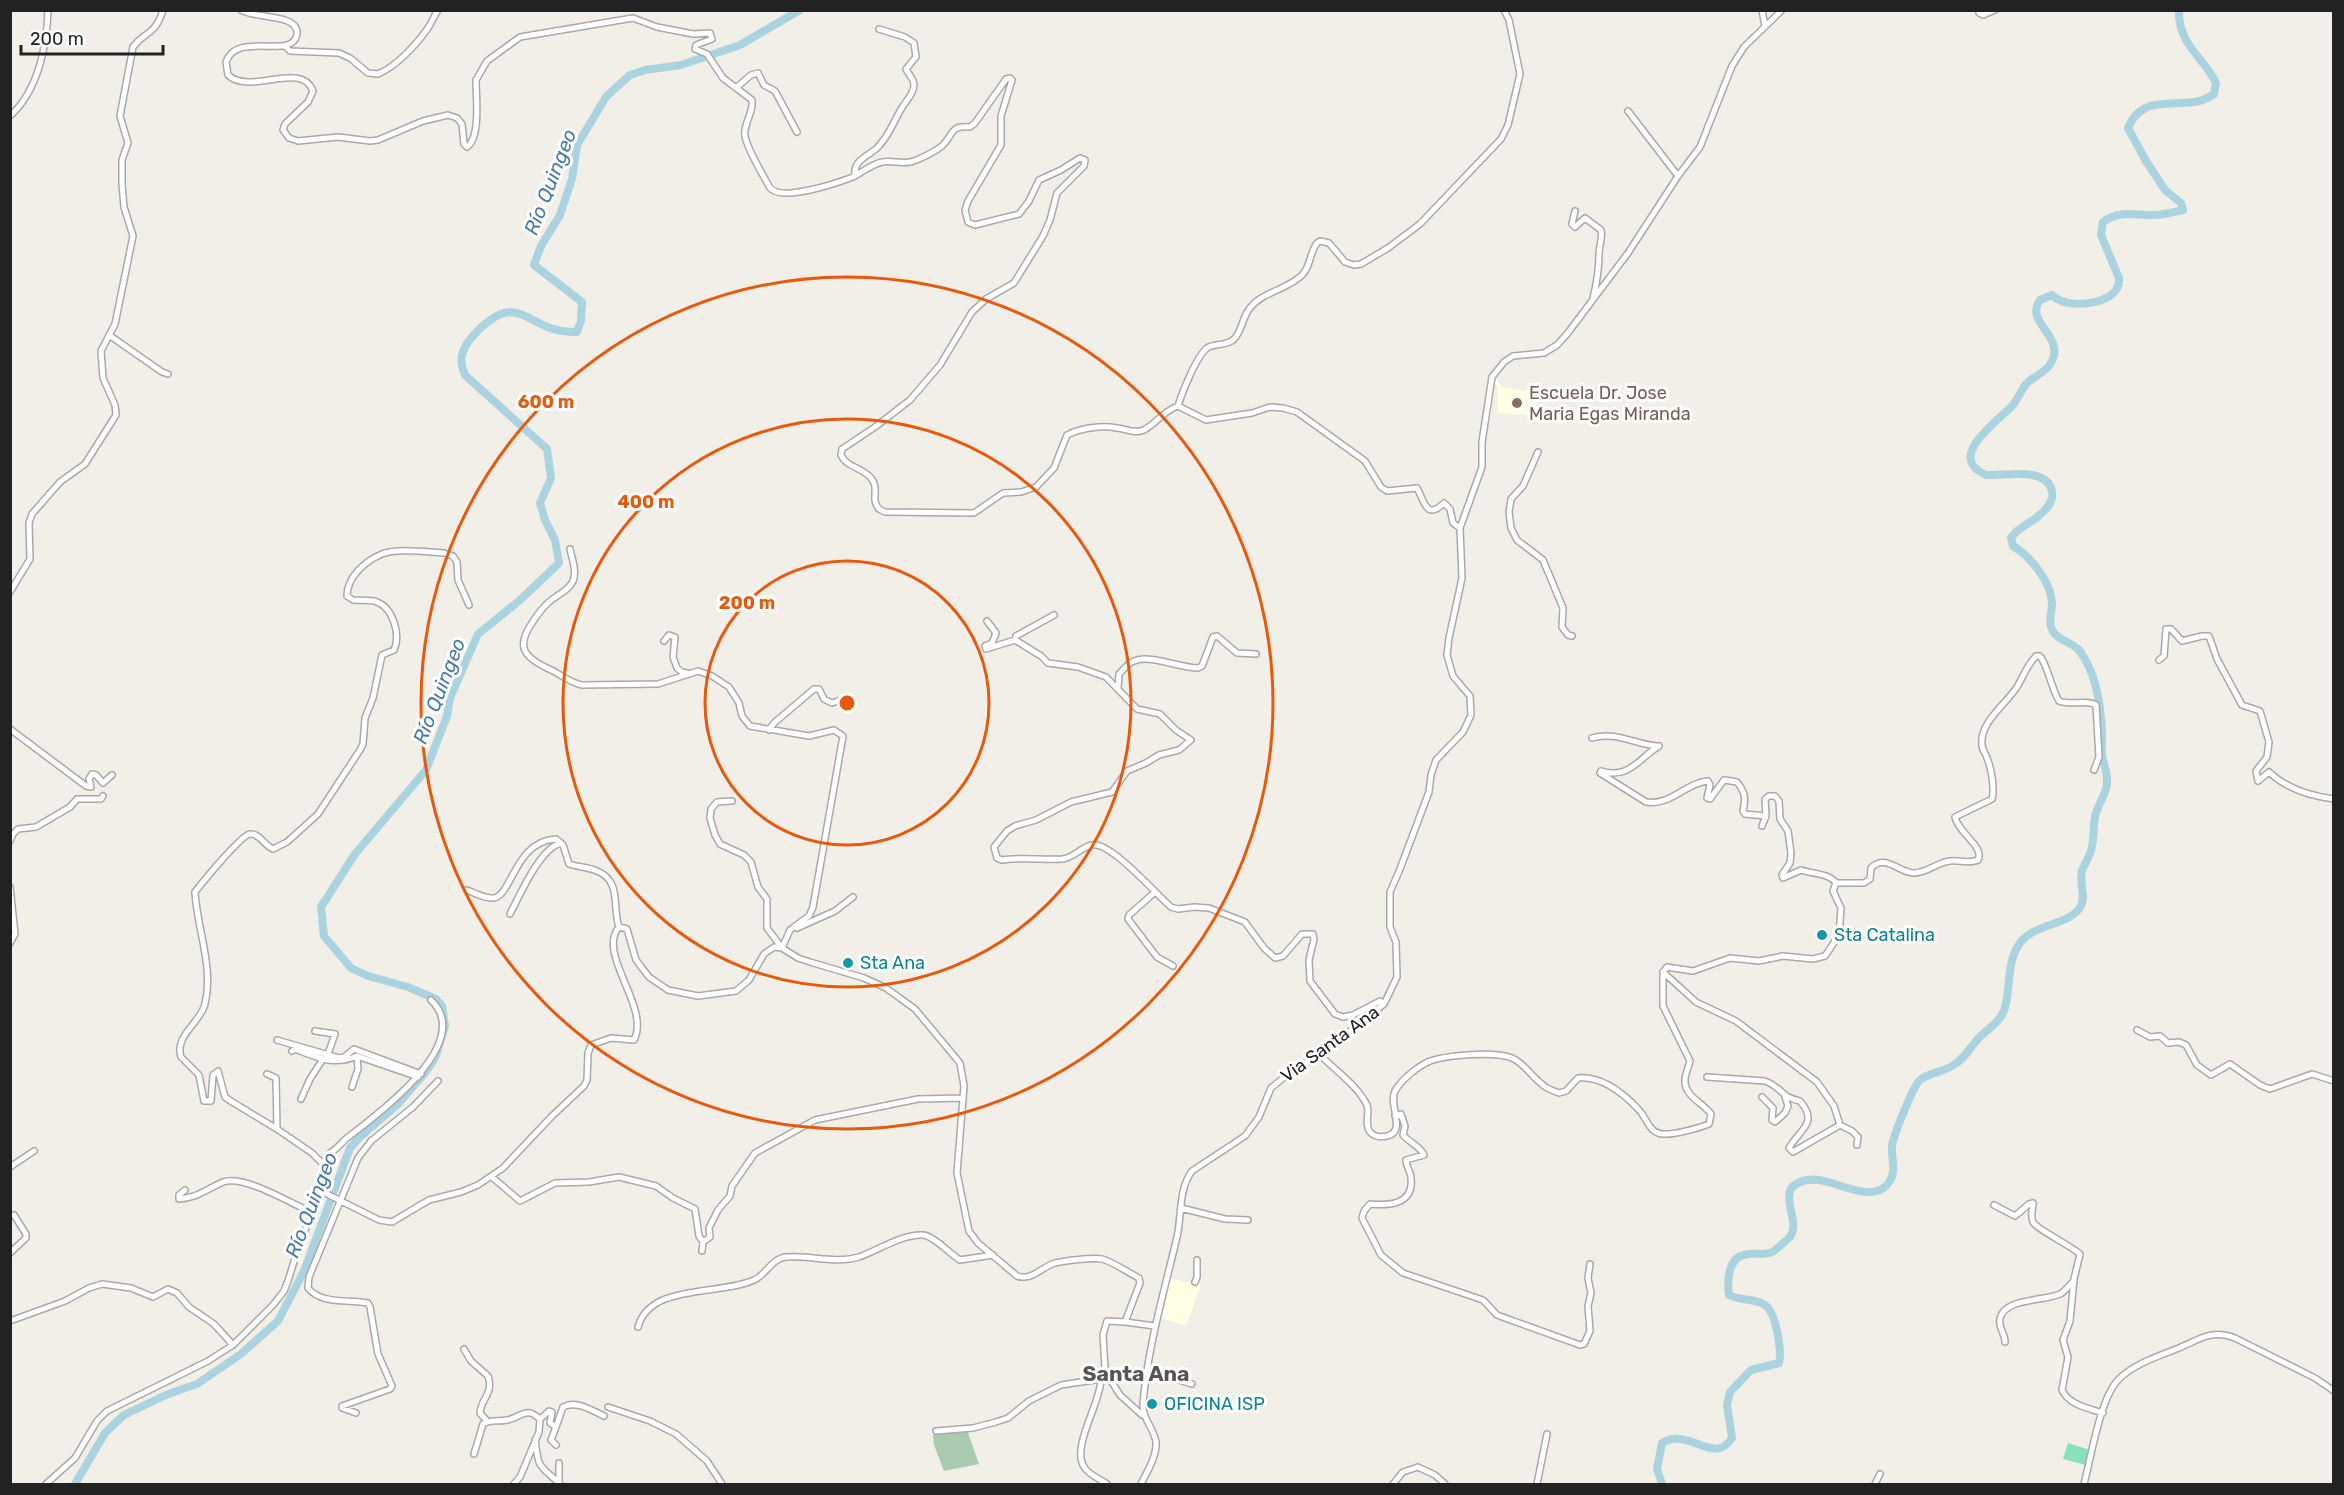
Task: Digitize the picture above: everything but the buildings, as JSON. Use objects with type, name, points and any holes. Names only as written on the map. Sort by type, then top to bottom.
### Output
[{"type":"street","points":[[10,116],[19,108],[36,76],[47,32],[48,10]]},
{"type":"street","points":[[10,592],[30,559],[28,523],[32,514],[60,482],[85,464],[116,415],[115,405],[105,387],[101,351],[115,324],[133,236],[124,207],[122,160],[128,143],[120,116],[133,47],[138,40],[154,30],[160,21],[162,10]]},
{"type":"street","points":[[241,10],[254,16],[286,20],[294,24],[297,30],[295,40],[285,46],[247,46],[234,51],[226,62],[228,75],[240,81],[261,82],[298,77],[311,85],[311,97],[285,124],[283,130],[289,138],[298,141],[338,137],[378,140],[423,121],[448,116],[457,118],[462,124],[464,144],[467,147],[471,144],[476,128],[478,73],[487,61],[520,37],[633,18],[657,27],[693,34],[710,33],[711,40],[695,46],[695,51],[707,54],[723,78],[752,100],[753,107],[747,120],[745,137],[773,191],[782,194],[808,190],[855,176],[881,162],[912,162],[942,146],[954,129],[963,126],[970,127],[975,123],[1009,78],[1012,80],[1001,116],[1002,145],[968,201],[965,210],[968,222],[975,225],[1018,214],[1029,201],[1039,180],[1080,158],[1085,163],[1057,194],[1043,236],[1014,284],[986,298],[972,312],[940,364],[910,400],[876,427],[842,449],[841,455],[844,461],[870,476],[876,485],[874,499],[879,509],[885,512],[974,513],[1003,493],[1021,492],[1036,487],[1054,468],[1066,435],[1075,430],[1106,427],[1129,432],[1144,430],[1158,417],[1178,406],[1189,377],[1203,352],[1207,348],[1230,343],[1236,339],[1246,313],[1253,304],[1301,276],[1309,266],[1317,243],[1320,241],[1329,243],[1345,262],[1354,265],[1361,264],[1396,243],[1420,224],[1497,143],[1508,125],[1520,74],[1509,20],[1504,10]]},
{"type":"street","points":[[285,46],[290,51],[346,55],[368,73],[378,74],[394,64],[417,42],[438,10]]},
{"type":"street","points":[[1762,10],[1766,26]]},
{"type":"street","points":[[1592,303],[1700,147],[1732,66],[1744,47],[1782,10]]},
{"type":"street","points":[[1979,10],[1979,13],[1983,15],[1995,10]]},
{"type":"street","points":[[855,176],[854,171],[859,162],[876,148],[894,126],[901,109],[914,89],[913,80],[906,69],[916,57],[914,44],[905,37],[879,28]]},
{"type":"street","points":[[737,87],[751,75],[758,73],[764,85],[775,91],[797,132]]},
{"type":"street","points":[[1628,111],[1678,176]]},
{"type":"street","points":[[1575,211],[1572,224],[1575,226],[1586,218],[1601,230],[1603,238],[1599,252],[1600,267],[1592,303]]},
{"type":"street","name":"Via Santa Ana","points":[[1141,1485],[1152,1462],[1156,1444],[1143,1410],[1147,1370],[1155,1326],[1178,1234],[1185,1183],[1192,1171],[1245,1136],[1258,1117],[1271,1088],[1294,1069],[1320,1055],[1384,1004],[1398,972],[1396,942],[1390,927],[1390,892],[1429,792],[1431,775],[1437,760],[1463,732],[1471,715],[1470,696],[1453,676],[1447,655],[1462,578],[1460,528],[1482,467],[1482,442],[1492,377],[1504,362],[1513,356],[1544,352],[1557,345],[1592,303]]},
{"type":"street","points":[[109,335],[168,374]]},
{"type":"street","points":[[1178,406],[1206,420],[1252,413],[1270,407],[1297,412],[1365,461],[1382,487],[1395,491],[1417,488],[1423,505],[1434,510],[1444,503],[1450,509],[1453,523],[1460,528]]},
{"type":"street","points":[[1538,452],[1522,486],[1511,499],[1509,512],[1511,528],[1517,540],[1543,560],[1563,608],[1562,627],[1568,635],[1572,636]]},
{"type":"street","points":[[570,549],[575,568],[573,581],[567,589],[548,602],[528,628],[523,637],[523,649],[526,655],[570,683],[582,685],[658,684],[698,671],[704,672],[729,687],[750,726],[809,736],[834,730],[840,733],[843,741],[813,907],[809,916],[790,930],[782,948]]},
{"type":"street","points":[[46,1485],[75,1458],[97,1421],[107,1411],[208,1361],[233,1345],[284,1291],[312,1212],[323,1192],[323,1164],[312,1153],[225,1096],[218,1071],[213,1076],[211,1101],[204,1101],[199,1075],[181,1057],[180,1046],[192,1023],[202,1013],[207,994],[207,969],[195,892],[223,858],[249,834],[255,835],[273,849],[287,842],[318,814],[360,750],[363,744],[365,718],[373,698],[382,655],[394,650],[397,644],[392,615],[384,606],[374,600],[353,600],[347,596],[348,585],[359,570],[383,554],[444,553],[453,556],[457,562],[458,580],[469,605]]},
{"type":"street","points":[[987,621],[996,633],[992,643],[985,646],[986,649],[1015,640],[1016,636],[1054,615]]},
{"type":"street","points":[[2158,660],[2164,656],[2166,629],[2171,629],[2182,641],[2209,636],[2217,659],[2242,705],[2257,709],[2262,714],[2269,748],[2267,757],[2256,771],[2258,780],[2260,781],[2265,773],[2269,772],[2280,782],[2300,792],[2334,799]]},
{"type":"street","points":[[664,641],[669,635],[675,637],[675,663],[682,672],[689,674]]},
{"type":"street","points":[[1118,691],[1119,674],[1132,661],[1140,659],[1165,662],[1198,669],[1202,666],[1213,637],[1217,636],[1237,652],[1256,654]]},
{"type":"street","points":[[1015,640],[1048,663],[1078,667],[1106,677],[1137,709],[1160,714],[1176,730],[1190,738],[1191,743],[1179,750],[1159,755],[1127,771],[1112,792],[1071,802],[1036,820],[1015,826],[1007,831],[994,847],[994,852],[1002,860],[1061,859],[1076,854],[1093,844],[1099,845],[1115,854],[1171,907],[1178,909],[1209,908],[1245,922],[1264,948],[1275,958],[1283,956],[1302,934],[1313,934],[1309,960],[1310,981],[1335,1014],[1343,1017],[1353,1015],[1380,1001],[1384,1004]]},
{"type":"street","points":[[1836,883],[1864,883],[1870,879],[1871,868],[1877,863],[1888,863],[1914,873],[1950,861],[1966,863],[1980,858],[1980,850],[1967,838],[1955,817],[1992,799],[1993,785],[1982,744],[1983,736],[1990,719],[2017,686],[2036,656],[2040,656],[2043,660],[2059,701],[2065,704],[2092,703],[2096,705],[2099,757],[2094,770]]},
{"type":"street","points":[[769,730],[809,692],[819,689],[824,699],[832,703],[844,699]]},
{"type":"street","points":[[10,729],[86,786],[91,787],[89,779],[92,774],[103,783],[112,775]]},
{"type":"street","points":[[1592,738],[1605,734],[1632,742],[1659,746],[1638,765],[1612,774],[1601,771],[1600,773],[1646,802],[1665,801],[1701,781],[1708,781],[1710,785],[1707,798],[1710,799],[1724,780],[1737,782],[1744,791],[1746,800],[1743,811],[1745,814],[1766,816]]},
{"type":"street","points":[[10,841],[18,829],[36,827],[70,807],[77,800],[101,799],[103,796]]},
{"type":"street","points":[[1320,1055],[1363,1098],[1368,1108],[1369,1131],[1380,1136],[1392,1134],[1397,1126],[1393,1101],[1396,1089],[1416,1070],[1429,1062],[1473,1054],[1511,1058],[1543,1086],[1559,1093],[1566,1091],[1578,1078],[1596,1078],[1608,1084],[1640,1110],[1653,1130],[1663,1134],[1709,1124],[1711,1114],[1692,1096],[1686,1086],[1685,1078],[1690,1061],[1663,1006],[1663,972],[1667,967],[1699,971],[1730,958],[1759,961],[1783,956],[1814,958],[1825,956],[1839,935],[1838,916],[1841,908],[1834,896],[1836,883],[1834,878],[1801,870],[1786,878],[1781,877],[1792,858],[1788,831],[1780,819],[1779,801],[1775,796],[1765,799],[1766,816],[1762,826]]},
{"type":"street","points":[[732,801],[717,802],[711,809],[710,818],[715,835],[720,844],[744,855],[751,862],[758,887],[767,899],[767,928],[782,948],[798,958],[844,971],[886,988],[915,1009],[960,1063],[963,1098],[957,1161],[964,1216],[972,1237],[1017,1276],[1024,1278],[1055,1263],[1091,1258],[1101,1258],[1139,1278],[1140,1283],[1125,1322]]},
{"type":"street","points":[[323,1192],[379,1220],[392,1222],[429,1200],[461,1192],[492,1177],[584,1086],[587,1080],[588,1053],[591,1045],[611,1038],[634,1040],[638,1034],[632,1000],[615,954],[614,939],[619,927],[614,889],[610,880],[595,870],[569,864],[565,849],[556,839],[539,842],[519,861],[503,893],[496,898],[467,890]]},
{"type":"street","points":[[510,914],[534,869],[554,845],[561,843]]},
{"type":"street","points":[[10,887],[15,934],[10,943]]},
{"type":"street","points":[[1154,892],[1134,910],[1128,919],[1157,957],[1173,966]]},
{"type":"street","points":[[790,930],[835,911],[854,897]]},
{"type":"street","points":[[619,927],[627,929],[636,960],[657,984],[668,990],[698,996],[736,991],[749,980],[768,950],[774,947],[782,948]]},
{"type":"street","points":[[1663,972],[1696,1002],[1736,1021],[1817,1082],[1834,1106],[1840,1125],[1858,1137],[1857,1145]]},
{"type":"street","points":[[323,1164],[344,1140],[374,1118],[419,1076],[433,1056],[442,1034],[438,1006],[432,1000]]},
{"type":"street","points":[[2137,1030],[2150,1037],[2160,1036],[2168,1043],[2179,1042],[2186,1045],[2197,1065],[2211,1075],[2230,1064],[2260,1085],[2270,1089],[2312,1074],[2334,1081]]},
{"type":"street","points":[[301,1099],[335,1034],[315,1031]]},
{"type":"street","points":[[277,1040],[325,1057],[344,1057],[354,1050],[419,1076]]},
{"type":"street","points":[[292,1051],[295,1049],[347,1062],[357,1056],[419,1076]]},
{"type":"street","points":[[352,1087],[358,1069],[357,1056]]},
{"type":"street","points":[[267,1074],[276,1078],[277,1129]]},
{"type":"street","points":[[1707,1077],[1765,1081],[1773,1084],[1785,1097],[1788,1106],[1785,1113],[1775,1122],[1772,1120],[1773,1108],[1762,1097]]},
{"type":"street","points":[[356,1413],[342,1406],[390,1389],[392,1383],[378,1354],[374,1323],[368,1304],[327,1300],[308,1288],[309,1277],[338,1200],[361,1153],[371,1141],[413,1107],[438,1081]]},
{"type":"street","points":[[1785,1097],[1800,1101],[1809,1114],[1809,1121],[1789,1148],[1791,1151],[1793,1152],[1840,1125]]},
{"type":"street","points":[[703,1242],[710,1237],[709,1228],[718,1210],[730,1196],[732,1186],[755,1153],[815,1120],[918,1099],[963,1098]]},
{"type":"street","points":[[1395,1116],[1401,1114],[1405,1126],[1403,1135],[1411,1144],[1422,1150],[1424,1155],[1406,1160],[1411,1178],[1409,1194],[1404,1200],[1389,1204],[1370,1204],[1362,1218],[1381,1255],[1402,1273],[1483,1300],[1497,1315],[1580,1345],[1584,1344],[1590,1331],[1588,1306],[1591,1293],[1588,1278],[1590,1264]]},
{"type":"street","points":[[10,1167],[34,1151]]},
{"type":"street","points":[[492,1177],[520,1201],[555,1183],[589,1182],[619,1177],[656,1186],[695,1209],[699,1236],[703,1242],[702,1251]]},
{"type":"street","points":[[185,1190],[179,1195],[180,1199],[196,1197],[223,1182],[242,1183],[261,1187],[312,1212]]},
{"type":"street","points":[[1994,1205],[2015,1216],[2033,1203],[2031,1218],[2035,1226],[2080,1254],[2074,1281],[2070,1321],[2063,1340],[2068,1357],[2062,1390],[2063,1394],[2076,1404],[2103,1413]]},
{"type":"street","points":[[1181,1208],[1225,1219],[1248,1220]]},
{"type":"street","points":[[10,1253],[26,1238],[26,1234],[14,1215]]},
{"type":"street","points":[[638,1327],[644,1314],[653,1303],[755,1280],[773,1262],[784,1257],[840,1261],[859,1257],[916,1235],[927,1235],[960,1260],[993,1255]]},
{"type":"street","points":[[1195,1282],[1197,1260]]},
{"type":"street","points":[[2005,1342],[2000,1324],[2003,1312],[2016,1304],[2059,1295],[2074,1281]]},
{"type":"street","points":[[10,1321],[65,1301],[102,1284],[137,1290],[153,1297],[168,1289],[177,1293],[189,1307],[214,1324],[233,1345]]},
{"type":"street","points":[[1146,1422],[1140,1412],[1120,1395],[1108,1376],[1104,1356],[1104,1330],[1107,1321],[1155,1326]]},
{"type":"street","points":[[2084,1485],[2110,1391],[2126,1373],[2154,1358],[2216,1333],[2235,1338],[2314,1378],[2334,1391]]},
{"type":"street","points":[[464,1349],[471,1361],[488,1376],[490,1381],[486,1399],[480,1407],[480,1413],[488,1421]]},
{"type":"street","points":[[1147,1370],[1192,1384]]},
{"type":"street","points":[[936,1431],[973,1428],[996,1422],[1008,1418],[1029,1401],[1061,1385],[1108,1376]]},
{"type":"street","points":[[1101,1379],[1081,1454],[1083,1466],[1087,1471],[1107,1485]]},
{"type":"street","points":[[556,1445],[551,1440],[566,1405],[580,1405],[604,1416]]},
{"type":"street","points":[[608,1407],[650,1421],[676,1434],[706,1461],[722,1485]]},
{"type":"street","points":[[540,1419],[549,1411],[552,1412],[550,1423],[555,1427]]},
{"type":"street","points":[[474,1454],[483,1424],[488,1421],[508,1420],[530,1413],[540,1419]]},
{"type":"street","points":[[514,1485],[520,1477],[541,1426],[540,1419]]},
{"type":"street","points":[[1537,1485],[1546,1434]]},
{"type":"street","points":[[535,1438],[537,1459],[541,1467],[559,1484]]},
{"type":"street","points":[[559,1463],[559,1484]]},
{"type":"street","points":[[1393,1485],[1403,1472],[1418,1467],[1435,1475],[1445,1485]]},
{"type":"street","points":[[1875,1485],[1880,1474]]},
{"type":"shaded area","name":"Escuela Dr. Jose Maria Egas Miranda","points":[[1496,376],[1501,387],[1539,393],[1534,416],[1498,413],[1497,386],[1494,381]]},
{"type":"shaded area","points":[[1168,1278],[1201,1285],[1186,1326],[1159,1317]]},
{"type":"shaded area","points":[[967,1430],[979,1464],[944,1471],[934,1445],[933,1435]]},
{"type":"green space","points":[[2068,1443],[2090,1450],[2085,1465],[2063,1459]]},
{"type":"waterway","name":"Río Quingeo","points":[[75,1484],[105,1433],[124,1415],[168,1394],[197,1384],[241,1354],[278,1321],[304,1271],[350,1148],[399,1103],[435,1058],[445,1026],[442,1006],[436,999],[408,987],[368,976],[351,968],[324,936],[321,907],[355,854],[426,770],[447,716],[450,698],[478,634],[519,601],[559,563],[555,540],[540,503],[551,478],[547,449],[465,375],[462,355],[466,346],[488,321],[502,314],[513,312],[560,331],[577,332],[581,321],[582,302],[534,265],[541,246],[560,215],[572,179],[577,145],[606,97],[630,75],[645,70],[681,65],[740,45],[800,10]]},
{"type":"waterway","points":[[1662,1484],[1657,1469],[1662,1443],[1672,1439],[1682,1439],[1709,1448],[1717,1449],[1725,1446],[1732,1438],[1727,1405],[1730,1392],[1751,1370],[1779,1363],[1780,1350],[1777,1332],[1769,1309],[1761,1303],[1729,1295],[1730,1269],[1736,1259],[1748,1254],[1771,1252],[1789,1238],[1793,1231],[1789,1197],[1791,1189],[1797,1184],[1817,1180],[1870,1192],[1887,1185],[1893,1171],[1893,1141],[1917,1084],[1923,1078],[1959,1061],[1980,1036],[1999,1020],[2006,1003],[2014,953],[2024,938],[2041,928],[2068,918],[2081,906],[2082,871],[2093,843],[2095,817],[2107,783],[2102,754],[2099,701],[2090,668],[2085,659],[2079,650],[2060,638],[2052,629],[2051,595],[2044,579],[2033,563],[2013,546],[2011,538],[2019,529],[2045,510],[2050,503],[2052,492],[2049,484],[2034,475],[1986,475],[1975,468],[1971,459],[1972,449],[1986,430],[2012,406],[2027,383],[2049,366],[2054,356],[2051,339],[2037,316],[2036,309],[2040,300],[2052,295],[2069,303],[2092,303],[2112,294],[2118,287],[2119,278],[2101,235],[2103,222],[2122,214],[2157,215],[2183,210],[2181,203],[2165,190],[2128,128],[2135,116],[2145,108],[2203,100],[2214,94],[2216,83],[2187,41],[2180,22],[2179,10]]},
{"type":"place","name":"Escuela Dr. Jose Maria Egas Miranda","points":[[1517,403]]},
{"type":"place","name":"Sta Catalina","points":[[1822,935]]},
{"type":"place","name":"Sta Ana","points":[[848,963]]},
{"type":"place","name":"OFICINA ISP","points":[[1152,1404]]},
{"type":"district","name":"Santa Ana","points":[[1136,1374]]}]
